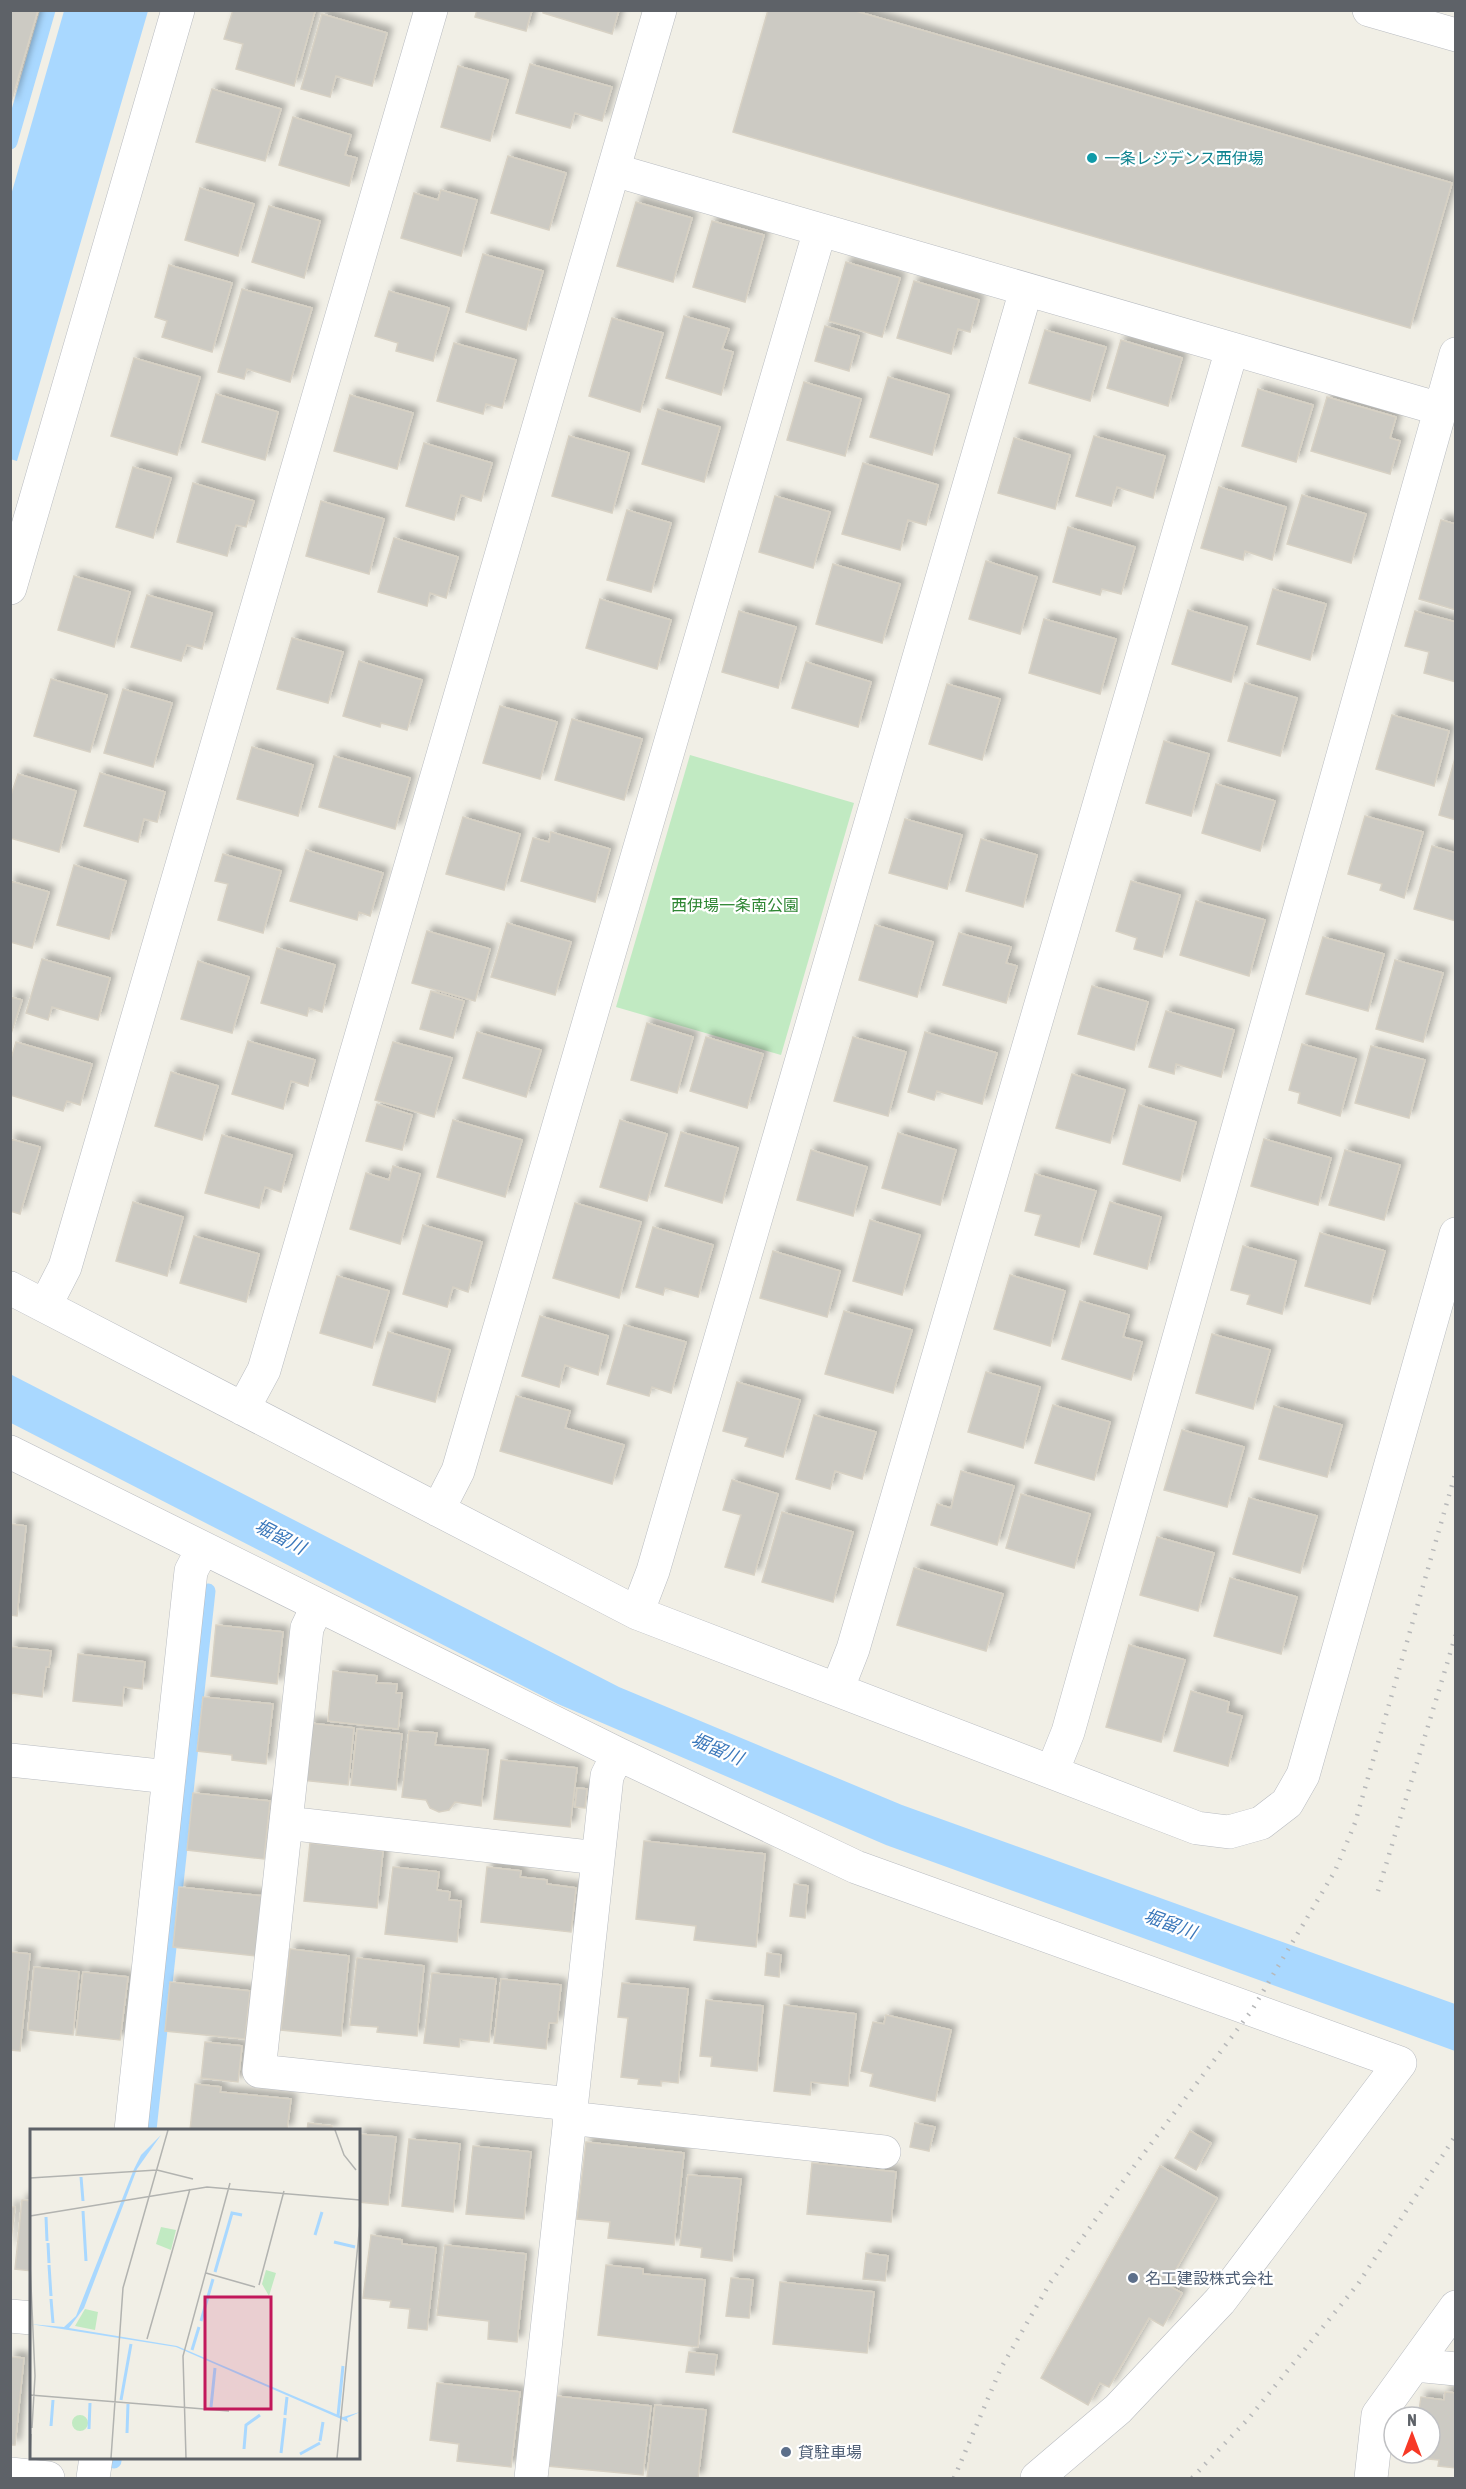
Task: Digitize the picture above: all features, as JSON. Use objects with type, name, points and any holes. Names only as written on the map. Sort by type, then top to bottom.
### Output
[{"type":"street","points":[[10,588],[178,10]]},
{"type":"street","points":[[45,1306],[65,1267],[431,10]]},
{"type":"street","points":[[243,1409],[264,1370],[660,10]]},
{"type":"street","points":[[1369,10],[1455,35]]},
{"type":"street","points":[[614,170],[1440,409]]},
{"type":"street","points":[[438,1510],[461,1459],[820,230]]},
{"type":"street","points":[[637,1613],[653,1571],[1026,290]]},
{"type":"street","points":[[837,1690],[857,1638],[1232,349]]},
{"type":"street","points":[[1052,1772],[1068,1732],[1455,354]]},
{"type":"street","points":[[10,1288],[637,1613],[1197,1828],[1229,1832],[1261,1823],[1287,1803],[1303,1775],[1455,1234]]},
{"type":"street","points":[[10,1452],[618,1754],[856,1866],[1400,2063],[1220,2301],[1118,2409],[1037,2478]]},
{"type":"street","points":[[131,2129],[192,1571],[203,1548]]},
{"type":"street","points":[[318,1605],[307,1628],[259,2070],[884,2152]]},
{"type":"street","points":[[531,2478],[607,1776],[618,1754]]},
{"type":"street","points":[[10,1760],[169,1777]]},
{"type":"street","points":[[286,1823],[598,1858]]},
{"type":"street","points":[[1371,2478],[1378,2415],[1455,2307]]},
{"type":"street","points":[[10,2316],[30,2318]]},
{"type":"street","points":[[1414,2365],[1455,2369]]},
{"type":"street","points":[[93,2478],[96,2459]]},
{"type":"street","points":[[10,2475],[48,2478]]},
{"type":"green space","name":"西伊場一条南公園","points":[[690,755],[854,803],[781,1055],[616,1007]]},
{"type":"water","points":[[64,11],[148,11],[17,461],[10,459],[11,195]]},
{"type":"water","name":"堀留川","points":[[10,1374],[619,1687],[902,1805],[1455,2004],[1455,2051],[886,1845],[558,1704],[11,1423]]},
{"type":"building","points":[[10,10],[38,10],[10,106]]},
{"type":"building","points":[[233,10],[315,11],[294,86],[236,69],[243,44],[224,39]]},
{"type":"building","points":[[477,10],[532,10],[526,31],[475,17]]},
{"type":"building","points":[[543,10],[619,10],[612,34],[543,13]]},
{"type":"building","name":"一条レジデンス西伊場","points":[[768,10],[852,10],[1452,183],[1410,328],[733,132]]},
{"type":"building","points":[[322,14],[387,33],[372,86],[336,76],[330,97],[301,89]]},
{"type":"building","points":[[530,64],[612,87],[602,121],[575,113],[570,128],[516,113]]},
{"type":"building","points":[[458,66],[508,80],[490,141],[441,127]]},
{"type":"building","points":[[212,89],[281,109],[265,161],[196,142]]},
{"type":"building","points":[[293,117],[351,135],[345,155],[357,158],[349,186],[279,165]]},
{"type":"building","points":[[508,156],[566,173],[549,230],[491,213]]},
{"type":"building","points":[[200,188],[254,204],[238,256],[185,240]]},
{"type":"building","points":[[441,190],[477,200],[461,256],[401,238],[414,193],[438,200]]},
{"type":"building","points":[[636,202],[692,218],[673,282],[617,266]]},
{"type":"building","points":[[269,206],[320,221],[304,278],[252,262]]},
{"type":"building","points":[[712,221],[764,235],[745,302],[693,287]]},
{"type":"building","points":[[483,254],[543,271],[526,330],[466,312]]},
{"type":"building","points":[[846,262],[900,278],[882,337],[829,321]]},
{"type":"building","points":[[169,265],[232,283],[212,352],[162,337],[167,321],[155,317]]},
{"type":"building","points":[[914,281],[979,300],[970,332],[958,329],[951,354],[897,338]]},
{"type":"building","points":[[242,289],[312,308],[290,382],[247,369],[244,379],[218,372]]},
{"type":"building","points":[[389,291],[449,308],[433,361],[396,351],[398,343],[375,336]]},
{"type":"building","points":[[684,316],[729,329],[722,349],[733,352],[721,395],[666,378]]},
{"type":"building","points":[[612,318],[663,333],[640,412],[589,396]]},
{"type":"building","points":[[825,326],[859,336],[849,371],[815,361]]},
{"type":"building","points":[[1045,330],[1106,347],[1090,401],[1029,383]]},
{"type":"building","points":[[1121,340],[1182,358],[1168,406],[1107,388]]},
{"type":"building","points":[[454,343],[516,360],[502,408],[486,404],[483,414],[437,401]]},
{"type":"building","points":[[134,358],[200,377],[177,455],[111,436]]},
{"type":"building","points":[[888,377],[949,395],[932,455],[870,437]]},
{"type":"building","points":[[804,382],[861,399],[845,456],[787,440]]},
{"type":"building","points":[[1258,389],[1313,405],[1296,462],[1242,446]]},
{"type":"building","points":[[216,394],[278,412],[265,460],[202,442]]},
{"type":"building","points":[[350,395],[413,413],[397,469],[334,451]]},
{"type":"building","points":[[1327,397],[1396,417],[1390,438],[1400,441],[1390,474],[1311,451]]},
{"type":"building","points":[[658,409],[720,427],[704,482],[642,464]]},
{"type":"building","points":[[569,436],[629,453],[612,513],[552,496]]},
{"type":"building","points":[[1094,436],[1165,456],[1153,498],[1117,487],[1111,506],[1076,496]]},
{"type":"building","points":[[1014,438],[1070,455],[1055,509],[998,493]]},
{"type":"building","points":[[424,443],[492,463],[481,501],[461,495],[454,520],[406,506]]},
{"type":"building","points":[[863,463],[938,485],[926,525],[908,520],[900,550],[842,534]]},
{"type":"building","points":[[133,467],[171,478],[153,538],[116,527]]},
{"type":"building","points":[[193,483],[254,501],[246,527],[236,525],[227,556],[177,542]]},
{"type":"building","points":[[1219,487],[1286,507],[1272,560],[1245,551],[1243,560],[1201,548]]},
{"type":"building","points":[[1302,495],[1366,514],[1351,563],[1287,544]]},
{"type":"building","points":[[775,496],[830,512],[813,568],[759,552]]},
{"type":"building","points":[[321,501],[384,519],[369,574],[306,556]]},
{"type":"building","points":[[627,510],[671,523],[651,592],[607,580]]},
{"type":"building","points":[[1441,520],[1456,524],[1456,610],[1419,599]]},
{"type":"building","points":[[1068,527],[1135,547],[1121,594],[1102,589],[1100,595],[1053,582]]},
{"type":"building","points":[[394,538],[458,557],[446,598],[430,593],[427,606],[378,592]]},
{"type":"building","points":[[986,561],[1037,577],[1020,634],[969,619]]},
{"type":"building","points":[[833,564],[900,584],[882,643],[816,624]]},
{"type":"building","points":[[74,576],[130,592],[114,647],[58,630]]},
{"type":"building","points":[[1273,589],[1326,604],[1310,660],[1257,644]]},
{"type":"building","points":[[147,595],[212,613],[202,649],[187,645],[181,661],[131,647]]},
{"type":"building","points":[[600,599],[671,620],[657,669],[586,648]]},
{"type":"building","points":[[1188,610],[1247,627],[1231,682],[1172,664]]},
{"type":"building","points":[[739,611],[796,627],[778,688],[722,672]]},
{"type":"building","points":[[1415,611],[1456,622],[1456,682],[1424,673],[1429,652],[1405,646]]},
{"type":"building","points":[[1044,619],[1116,639],[1100,694],[1029,673]]},
{"type":"building","points":[[292,638],[343,652],[328,703],[277,689]]},
{"type":"building","points":[[359,661],[422,680],[407,730],[381,723],[380,727],[343,716]]},
{"type":"building","points":[[806,662],[871,682],[858,727],[792,708]]},
{"type":"building","points":[[51,679],[107,695],[90,752],[34,736]]},
{"type":"building","points":[[1245,683],[1297,698],[1280,756],[1228,741]]},
{"type":"building","points":[[947,684],[1000,699],[982,760],[929,744]]},
{"type":"building","points":[[123,689],[172,703],[153,767],[104,753]]},
{"type":"building","points":[[500,706],[557,722],[540,779],[483,763]]},
{"type":"building","points":[[1392,715],[1449,731],[1434,786],[1376,769]]},
{"type":"building","points":[[572,719],[642,739],[624,800],[555,780]]},
{"type":"building","points":[[1164,741],[1209,754],[1191,816],[1146,803]]},
{"type":"building","points":[[252,747],[313,765],[298,816],[237,799]]},
{"type":"building","points":[[334,756],[410,778],[395,829],[319,807]]},
{"type":"building","points":[[1456,758],[1456,820],[1439,815]]},
{"type":"building","points":[[100,773],[165,792],[157,822],[144,819],[138,842],[84,826]]},
{"type":"building","points":[[18,774],[76,791],[59,852],[10,838],[10,798]]},
{"type":"building","points":[[1216,784],[1275,801],[1260,851],[1202,833]]},
{"type":"building","points":[[1365,816],[1423,832],[1404,898],[1380,890],[1382,884],[1348,874]]},
{"type":"building","points":[[463,817],[520,834],[504,890],[446,874]]},
{"type":"building","points":[[905,819],[962,835],[947,889],[889,873]]},
{"type":"building","points":[[551,832],[610,849],[595,902],[521,881],[533,838],[549,842]]},
{"type":"building","points":[[981,839],[1037,855],[1023,907],[966,891]]},
{"type":"building","points":[[1432,846],[1456,853],[1456,921],[1414,909]]},
{"type":"building","points":[[306,850],[383,873],[370,916],[359,912],[357,920],[290,901]]},
{"type":"building","points":[[223,854],[281,871],[263,933],[218,920],[228,884],[215,881]]},
{"type":"building","points":[[74,865],[126,881],[109,939],[57,925]]},
{"type":"building","points":[[10,881],[49,892],[32,948],[10,942]]},
{"type":"building","points":[[1131,881],[1180,895],[1162,957],[1134,949],[1137,938],[1116,931]]},
{"type":"building","points":[[1196,901],[1265,920],[1249,976],[1180,955]]},
{"type":"building","points":[[507,923],[571,942],[555,995],[491,977]]},
{"type":"building","points":[[875,925],[933,942],[917,997],[859,980]]},
{"type":"building","points":[[427,931],[490,949],[475,1001],[412,983]]},
{"type":"building","points":[[959,933],[1011,947],[1006,963],[1017,966],[1006,1003],[943,985]]},
{"type":"building","points":[[1323,937],[1384,954],[1368,1011],[1306,994]]},
{"type":"building","points":[[277,948],[335,965],[322,1012],[309,1008],[307,1016],[261,1003]]},
{"type":"building","points":[[42,959],[110,978],[98,1020],[52,1007],[48,1020],[26,1013]]},
{"type":"building","points":[[1395,960],[1443,973],[1423,1042],[1376,1029]]},
{"type":"building","points":[[198,961],[249,977],[232,1033],[181,1019]]},
{"type":"building","points":[[1092,986],[1148,1002],[1134,1050],[1078,1034]]},
{"type":"building","points":[[431,991],[464,1001],[453,1038],[420,1029]]},
{"type":"building","points":[[10,997],[22,1000],[10,1037]]},
{"type":"building","points":[[1166,1011],[1234,1030],[1221,1077],[1176,1064],[1174,1074],[1149,1067]]},
{"type":"building","points":[[647,1023],[693,1037],[677,1093],[631,1080]]},
{"type":"building","points":[[477,1032],[541,1050],[526,1097],[463,1078]]},
{"type":"building","points":[[925,1032],[997,1053],[982,1104],[937,1091],[934,1100],[908,1092]]},
{"type":"building","points":[[706,1037],[763,1054],[747,1108],[690,1091]]},
{"type":"building","points":[[853,1037],[906,1052],[888,1116],[834,1101]]},
{"type":"building","points":[[248,1041],[315,1060],[308,1086],[291,1081],[283,1109],[232,1094]]},
{"type":"building","points":[[16,1042],[92,1064],[80,1105],[67,1101],[63,1111],[10,1095],[10,1062]]},
{"type":"building","points":[[393,1042],[452,1058],[434,1117],[375,1100]]},
{"type":"building","points":[[1302,1044],[1356,1059],[1340,1116],[1298,1103],[1300,1093],[1289,1090]]},
{"type":"building","points":[[1371,1046],[1425,1060],[1409,1118],[1355,1103]]},
{"type":"building","points":[[171,1072],[218,1086],[202,1140],[155,1126]]},
{"type":"building","points":[[1072,1074],[1125,1090],[1110,1143],[1056,1128]]},
{"type":"building","points":[[377,1104],[412,1115],[402,1150],[366,1141]]},
{"type":"building","points":[[1139,1105],[1196,1122],[1180,1181],[1123,1164]]},
{"type":"building","points":[[453,1120],[522,1140],[505,1197],[437,1177]]},
{"type":"building","points":[[620,1120],[667,1134],[647,1201],[600,1187]]},
{"type":"building","points":[[681,1132],[738,1148],[722,1203],[665,1186]]},
{"type":"building","points":[[898,1133],[956,1150],[940,1205],[882,1188]]},
{"type":"building","points":[[222,1135],[292,1155],[281,1192],[265,1187],[259,1208],[205,1193]]},
{"type":"building","points":[[10,1139],[40,1147],[20,1214],[10,1211]]},
{"type":"building","points":[[1264,1139],[1331,1158],[1318,1205],[1251,1186]]},
{"type":"building","points":[[811,1150],[867,1167],[853,1216],[797,1200]]},
{"type":"building","points":[[1345,1150],[1400,1165],[1384,1220],[1329,1205]]},
{"type":"building","points":[[393,1166],[420,1174],[400,1244],[350,1229],[366,1173],[389,1180]]},
{"type":"building","points":[[1035,1174],[1096,1191],[1079,1247],[1035,1235],[1041,1215],[1025,1211]]},
{"type":"building","points":[[133,1202],[183,1217],[167,1276],[116,1261]]},
{"type":"building","points":[[1110,1202],[1161,1217],[1147,1269],[1094,1254]]},
{"type":"building","points":[[575,1203],[641,1222],[619,1298],[553,1278]]},
{"type":"building","points":[[870,1220],[920,1235],[902,1295],[853,1281]]},
{"type":"building","points":[[423,1225],[482,1242],[468,1292],[453,1287],[447,1307],[403,1294]]},
{"type":"building","points":[[653,1227],[713,1245],[698,1297],[665,1288],[663,1295],[636,1287]]},
{"type":"building","points":[[1320,1233],[1385,1251],[1370,1304],[1305,1286]]},
{"type":"building","points":[[194,1236],[259,1254],[246,1302],[180,1283]]},
{"type":"building","points":[[1243,1246],[1296,1261],[1282,1314],[1247,1304],[1250,1295],[1231,1290]]},
{"type":"building","points":[[773,1251],[840,1271],[827,1317],[760,1298]]},
{"type":"building","points":[[1010,1275],[1065,1291],[1050,1346],[994,1329]]},
{"type":"building","points":[[337,1276],[389,1291],[372,1348],[320,1333]]},
{"type":"building","points":[[1080,1301],[1129,1315],[1123,1337],[1142,1342],[1131,1380],[1062,1359]]},
{"type":"building","points":[[844,1311],[912,1330],[893,1393],[825,1374]]},
{"type":"building","points":[[540,1316],[608,1336],[598,1375],[565,1365],[559,1387],[522,1376]]},
{"type":"building","points":[[624,1325],[686,1342],[671,1393],[652,1387],[649,1396],[607,1384]]},
{"type":"building","points":[[388,1332],[450,1350],[435,1402],[373,1385]]},
{"type":"building","points":[[1212,1334],[1270,1350],[1253,1409],[1196,1393]]},
{"type":"building","points":[[986,1372],[1040,1387],[1023,1448],[968,1432]]},
{"type":"building","points":[[737,1382],[800,1400],[783,1457],[745,1446],[748,1438],[723,1431]]},
{"type":"building","points":[[516,1396],[570,1411],[565,1428],[624,1445],[612,1484],[500,1451]]},
{"type":"building","points":[[1053,1405],[1110,1422],[1094,1480],[1035,1463]]},
{"type":"building","points":[[1274,1406],[1342,1425],[1327,1477],[1259,1459]]},
{"type":"building","points":[[814,1415],[876,1432],[862,1479],[835,1471],[830,1489],[796,1479]]},
{"type":"building","points":[[1182,1430],[1244,1447],[1227,1507],[1164,1490]]},
{"type":"building","points":[[961,1471],[1014,1486],[997,1545],[931,1525],[937,1504],[951,1508]]},
{"type":"building","points":[[732,1480],[778,1494],[754,1575],[725,1567],[741,1515],[723,1510]]},
{"type":"building","points":[[1021,1494],[1090,1514],[1074,1568],[1006,1548]]},
{"type":"building","points":[[1249,1498],[1317,1516],[1300,1573],[1233,1554]]},
{"type":"building","points":[[782,1512],[853,1532],[833,1602],[762,1582]]},
{"type":"building","points":[[10,1524],[26,1526],[17,1616],[10,1615]]},
{"type":"building","points":[[1157,1537],[1214,1553],[1198,1611],[1140,1595]]},
{"type":"building","points":[[914,1568],[1003,1594],[986,1651],[897,1625]]},
{"type":"building","points":[[1230,1578],[1297,1597],[1281,1654],[1214,1636]]},
{"type":"building","points":[[216,1625],[283,1632],[277,1684],[211,1676]]},
{"type":"building","points":[[1129,1645],[1185,1660],[1161,1742],[1106,1727]]},
{"type":"building","points":[[10,1647],[51,1651],[49,1667],[46,1667],[42,1697],[12,1693],[10,1701]]},
{"type":"building","points":[[78,1654],[145,1662],[142,1689],[124,1687],[122,1706],[73,1701]]},
{"type":"building","points":[[333,1671],[377,1676],[376,1683],[397,1684],[396,1693],[402,1693],[398,1729],[328,1721]]},
{"type":"building","points":[[1191,1691],[1229,1702],[1227,1712],[1242,1716],[1228,1766],[1174,1751]]},
{"type":"building","points":[[203,1697],[273,1704],[266,1764],[232,1760],[232,1755],[197,1751]]},
{"type":"building","points":[[309,1723],[354,1728],[348,1785],[302,1780]]},
{"type":"building","points":[[357,1729],[402,1734],[396,1790],[351,1785]]},
{"type":"building","points":[[409,1731],[437,1733],[435,1745],[488,1750],[481,1806],[455,1802],[449,1810],[439,1812],[430,1808],[426,1800],[402,1797]]},
{"type":"building","points":[[501,1760],[577,1768],[570,1827],[494,1819]]},
{"type":"building","points":[[577,1788],[587,1789],[585,1808],[575,1807]]},
{"type":"building","points":[[193,1793],[270,1801],[264,1859],[187,1850]]},
{"type":"building","points":[[644,1841],[765,1854],[756,1947],[694,1940],[696,1926],[636,1919]]},
{"type":"building","points":[[310,1843],[383,1851],[377,1908],[304,1901]]},
{"type":"building","points":[[393,1867],[439,1872],[437,1890],[450,1892],[449,1900],[461,1901],[457,1942],[385,1934]]},
{"type":"building","points":[[487,1867],[521,1871],[520,1877],[547,1880],[547,1884],[576,1888],[571,1932],[481,1922]]},
{"type":"building","points":[[794,1884],[808,1886],[805,1918],[790,1916]]},
{"type":"building","points":[[179,1887],[263,1896],[256,1956],[173,1947]]},
{"type":"building","points":[[290,1949],[349,1956],[341,2036],[281,2030]]},
{"type":"building","points":[[10,1952],[30,1954],[20,2051],[10,2050]]},
{"type":"building","points":[[767,1953],[781,1955],[779,1977],[765,1975]]},
{"type":"building","points":[[357,1958],[424,1966],[417,2036],[377,2032],[378,2027],[350,2025]]},
{"type":"building","points":[[34,1967],[79,1972],[73,2035],[28,2030]]},
{"type":"building","points":[[83,1972],[128,1977],[120,2040],[76,2035]]},
{"type":"building","points":[[432,1973],[496,1979],[489,2042],[460,2039],[459,2047],[424,2043]]},
{"type":"building","points":[[501,1979],[561,1985],[557,2023],[549,2023],[546,2049],[494,2043]]},
{"type":"building","points":[[170,1982],[250,1991],[245,2039],[165,2031]]},
{"type":"building","points":[[622,1983],[688,1989],[678,2083],[661,2081],[661,2086],[638,2084],[639,2079],[621,2077],[628,2018],[618,2017]]},
{"type":"building","points":[[706,2000],[763,2006],[757,2071],[711,2066],[712,2057],[700,2056]]},
{"type":"building","points":[[784,2005],[856,2014],[848,2086],[811,2082],[810,2095],[774,2091]]},
{"type":"building","points":[[886,2015],[951,2030],[935,2101],[870,2086],[873,2074],[861,2071],[873,2022],[884,2024]]},
{"type":"building","points":[[205,2042],[242,2046],[238,2082],[201,2078]]},
{"type":"building","points":[[195,2084],[221,2087],[220,2092],[291,2099],[287,2129],[190,2129]]},
{"type":"building","points":[[308,2123],[332,2126],[332,2129],[307,2129]]},
{"type":"building","points":[[915,2123],[935,2127],[929,2151],[910,2147]]},
{"type":"building","points":[[1190,2131],[1211,2143],[1196,2170],[1175,2158]]},
{"type":"building","points":[[360,2134],[396,2137],[388,2205],[360,2202]]},
{"type":"building","points":[[409,2139],[460,2144],[453,2212],[402,2206]]},
{"type":"building","points":[[586,2142],[684,2153],[674,2245],[608,2238],[610,2222],[577,2219]]},
{"type":"building","points":[[473,2146],[531,2152],[524,2219],[466,2214]]},
{"type":"building","points":[[812,2163],[896,2172],[891,2222],[807,2214]]},
{"type":"building","points":[[1160,2166],[1217,2198],[1167,2285],[1182,2293],[1163,2326],[1149,2318],[1109,2387],[1100,2383],[1088,2405],[1041,2378]]},
{"type":"building","points":[[688,2175],[741,2179],[732,2261],[701,2257],[702,2248],[680,2245]]},
{"type":"building","points":[[22,2200],[30,2201],[30,2271],[15,2269]]},
{"type":"building","points":[[10,2207],[15,2207],[10,2249]]},
{"type":"building","points":[[371,2235],[402,2240],[402,2244],[436,2248],[427,2330],[408,2328],[410,2309],[390,2307],[391,2301],[363,2298]]},
{"type":"building","points":[[445,2245],[526,2254],[517,2342],[488,2339],[489,2321],[437,2315]]},
{"type":"building","points":[[866,2253],[888,2256],[885,2281],[863,2279]]},
{"type":"building","points":[[606,2265],[643,2269],[643,2274],[705,2280],[698,2347],[598,2335]]},
{"type":"building","points":[[731,2278],[753,2280],[749,2318],[726,2316]]},
{"type":"building","points":[[780,2282],[874,2292],[867,2353],[773,2344]]},
{"type":"building","points":[[689,2352],[717,2355],[714,2375],[686,2372]]},
{"type":"building","points":[[10,2357],[24,2358],[15,2445],[10,2445]]},
{"type":"building","points":[[437,2383],[520,2392],[511,2467],[457,2461],[459,2444],[430,2440]]},
{"type":"building","points":[[1445,2392],[1456,2393],[1456,2468],[1438,2466],[1442,2465],[1442,2405],[1420,2405],[1421,2397],[1444,2400]]},
{"type":"building","points":[[555,2396],[651,2406],[643,2475],[547,2466]]},
{"type":"building","points":[[655,2405],[706,2410],[698,2478],[647,2478]]},
{"type":"waterway","points":[[10,142],[48,10]]},
{"type":"waterway","points":[[149,2129],[208,1591]]},
{"type":"railway","points":[[954,2478],[1001,2368],[1050,2283],[1129,2173],[1252,2010],[1335,1871],[1355,1823],[1456,1471]]},
{"type":"railway","points":[[1378,1891],[1456,1634]]},
{"type":"railway","points":[[1192,2478],[1249,2418],[1358,2284],[1456,2135]]},
{"type":"place","name":"一条レジデンス西伊場","points":[[1092,158]]},
{"type":"place","name":"名工建設株式会社","points":[[1133,2278]]},
{"type":"place","name":"貸駐車場","points":[[786,2452]]}]
